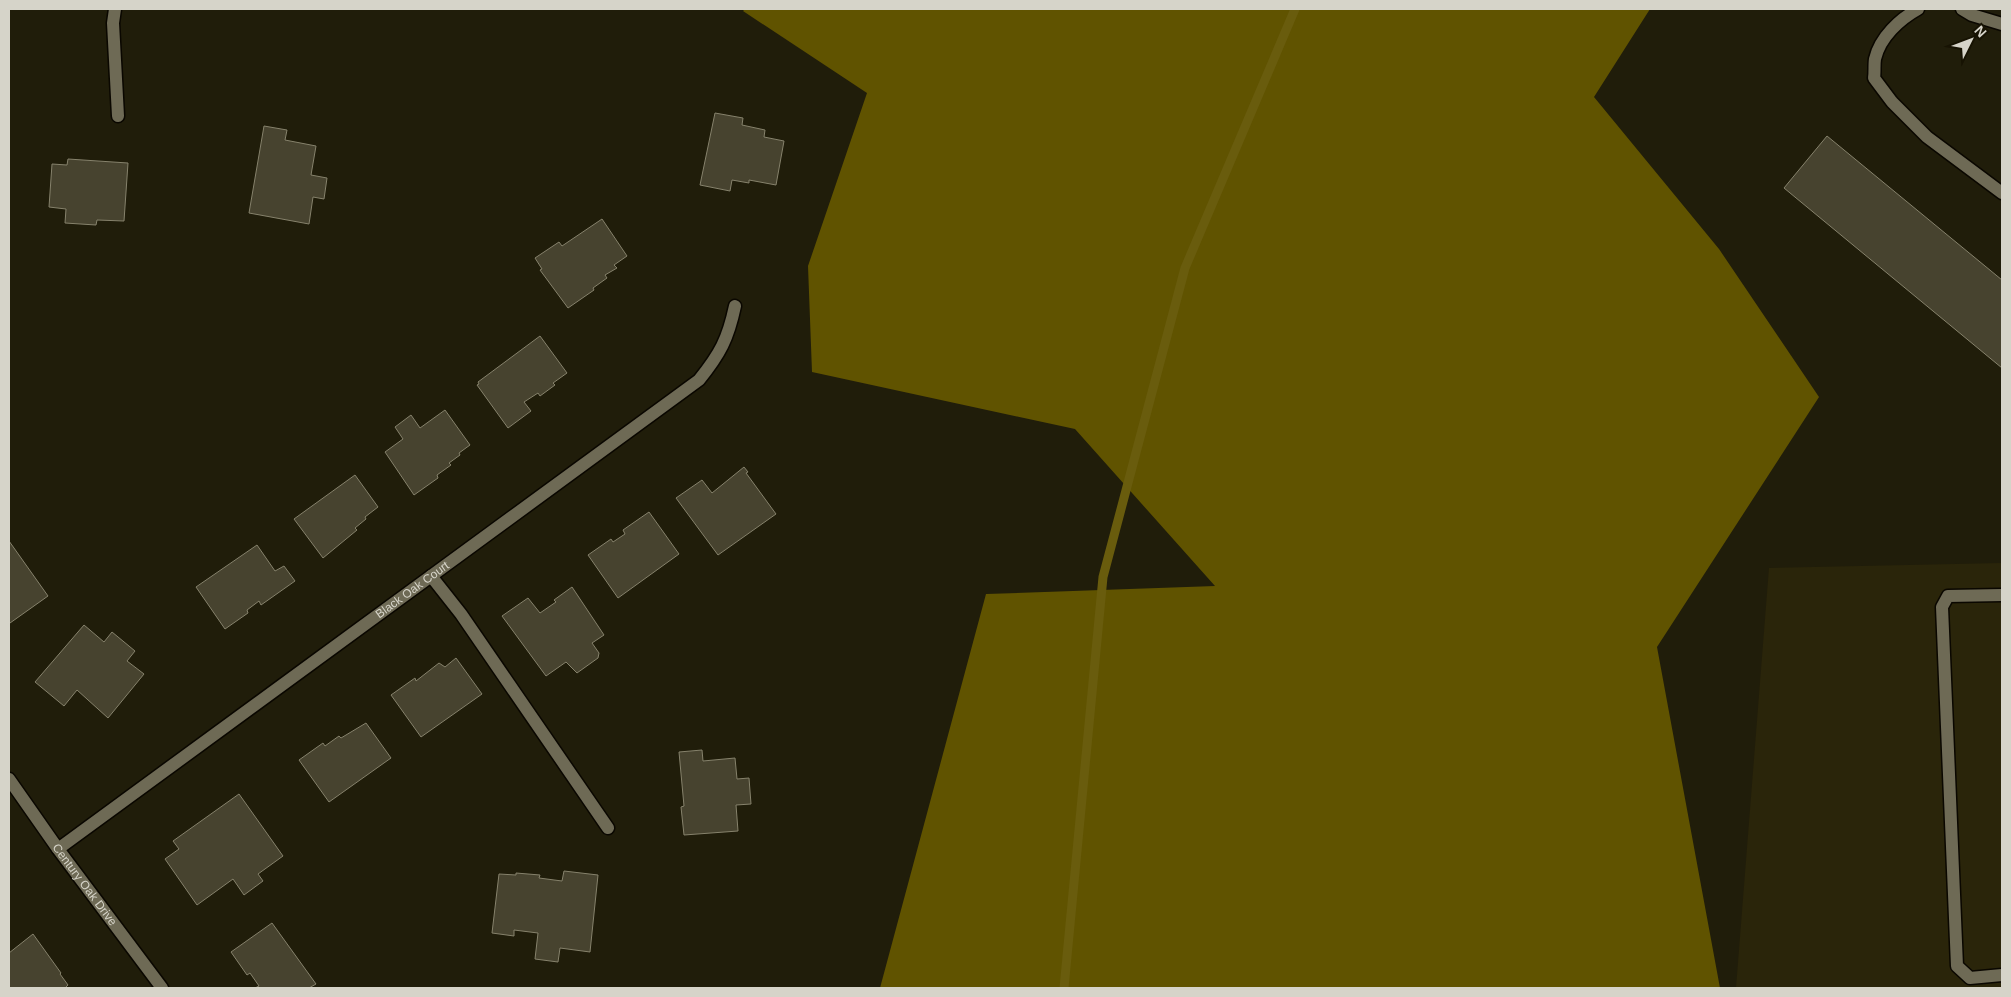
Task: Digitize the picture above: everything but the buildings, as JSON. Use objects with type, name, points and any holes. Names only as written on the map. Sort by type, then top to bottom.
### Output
[{"type":"street","points":[[115,9],[113,23],[118,116]]},
{"type":"street","points":[[1918,9],[1905,16],[1885,38],[1876,57],[1874,78],[1892,102],[1927,137],[2002,193]]},
{"type":"street","points":[[1962,9],[1972,15],[2002,24]]},
{"type":"street","name":"Black Oak Court","points":[[58,849],[699,380],[718,357],[730,330],[735,306]]},
{"type":"street","points":[[431,576],[461,614],[608,828]]},
{"type":"street","points":[[2002,595],[1948,596],[1942,607],[1957,966],[1970,978],[2002,975]]},
{"type":"street","name":"Century Oak Drive","points":[[9,779],[58,849],[162,988]]},
{"type":"shaded area","points":[[745,9],[1650,9],[1594,97],[1719,249],[1819,397],[1657,647],[1720,988],[880,988],[986,594],[1215,586],[1075,429],[812,372],[808,266],[867,93],[743,11]]},
{"type":"shaded area","points":[[2002,563],[2002,988],[1736,988],[1769,568]]},
{"type":"waterway","points":[[1064,988],[1103,577],[1185,268],[1295,9]]}]
